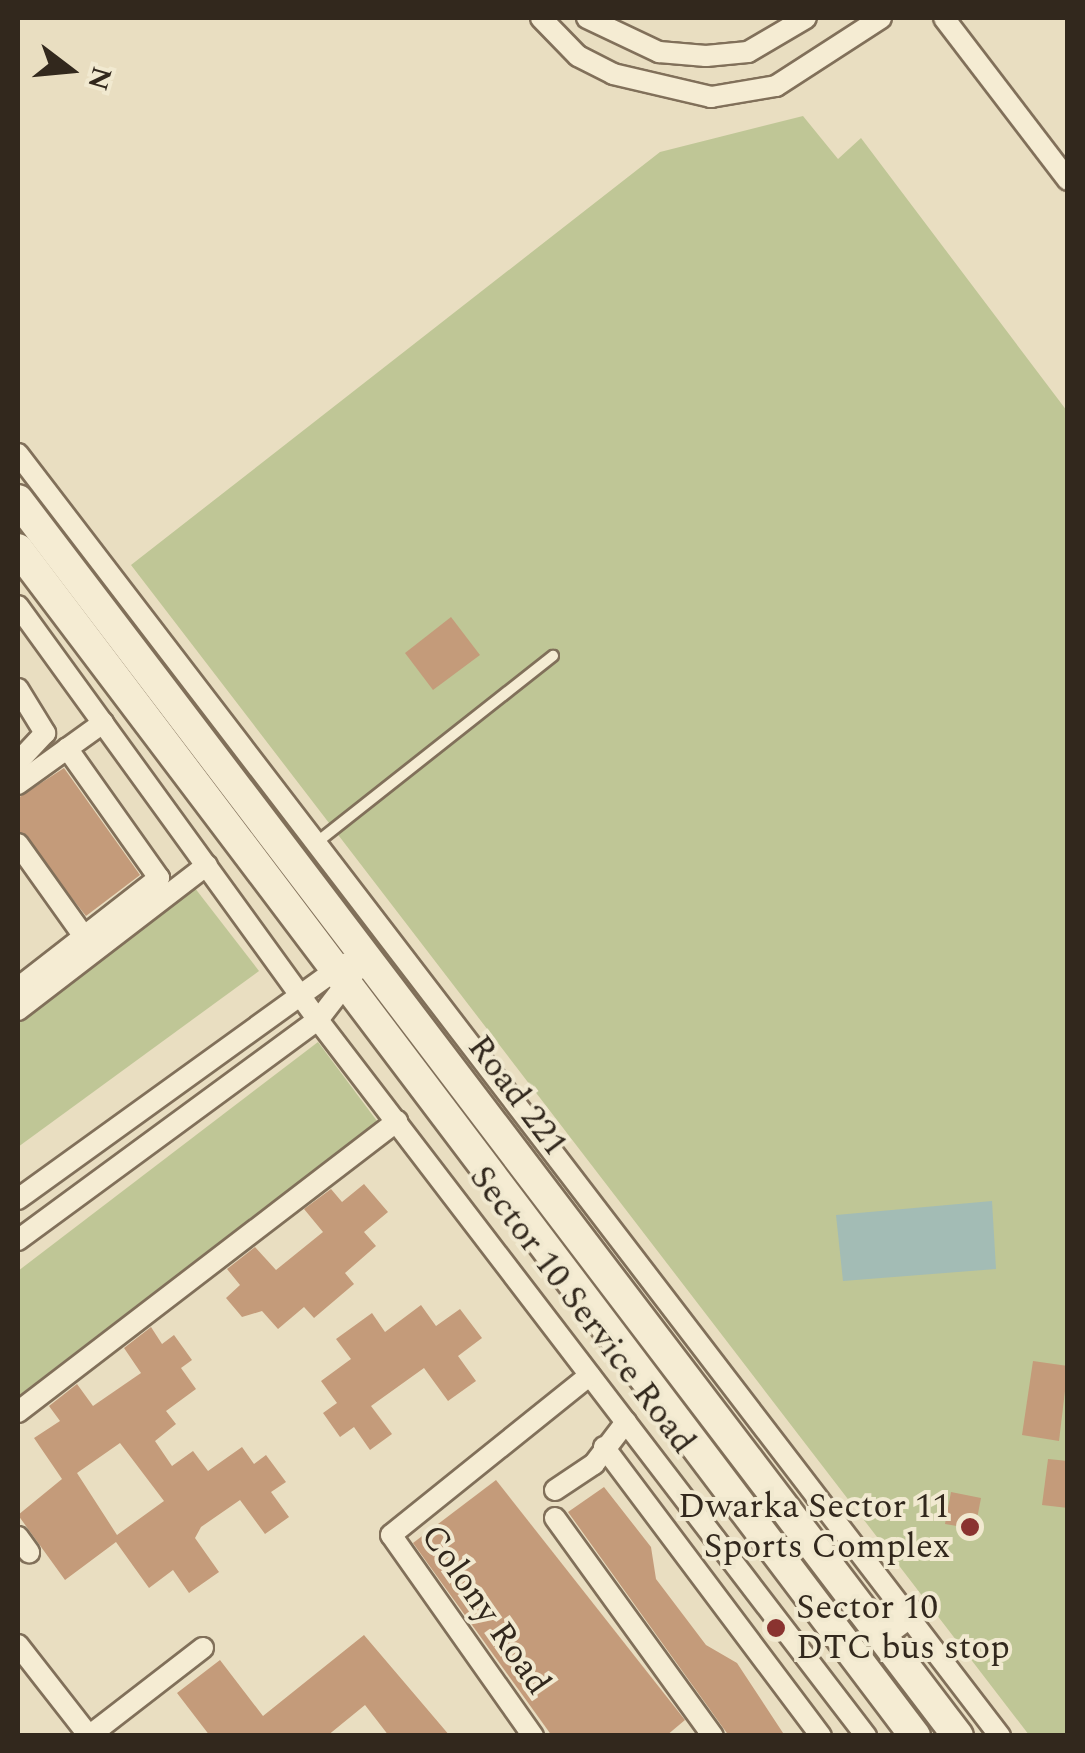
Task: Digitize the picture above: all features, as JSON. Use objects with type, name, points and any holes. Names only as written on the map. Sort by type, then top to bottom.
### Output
[{"type":"main road","name":"Road 221","points":[[18,500],[958,1736]]},
{"type":"main road","name":"Road 221","points":[[18,549],[909,1733]]},
{"type":"main road","points":[[880,1634],[907,1614]]},
{"type":"street","points":[[541,18],[578,56],[613,74],[711,97],[776,86],[881,18]]},
{"type":"street","points":[[587,18],[659,52],[706,56],[748,52],[806,18]]},
{"type":"street","points":[[944,18],[1068,180]]},
{"type":"street","points":[[18,454],[1000,1736]]},
{"type":"street","name":"Sector 10 Service Road","points":[[18,606],[318,1020],[866,1736]]},
{"type":"street","points":[[18,689],[45,732],[18,762]]},
{"type":"street","points":[[18,784],[103,722]]},
{"type":"street","points":[[18,988],[155,885],[160,868],[68,748]]},
{"type":"street","points":[[18,844],[85,938]]},
{"type":"street","points":[[18,1010],[206,865]]},
{"type":"street","points":[[18,1198],[297,991],[338,979],[365,959]]},
{"type":"street","points":[[18,1240],[318,1020],[338,979]]},
{"type":"street","points":[[18,1412],[397,1121]]},
{"type":"street","name":"Colony Road","points":[[533,1736],[391,1535],[590,1375]]},
{"type":"street","points":[[554,1490],[604,1447],[626,1422]]},
{"type":"street","points":[[604,1447],[821,1736]]},
{"type":"street","points":[[555,1518],[713,1736]]},
{"type":"street","points":[[18,1645],[89,1736],[203,1648]]},
{"type":"lane","points":[[316,844],[553,656]]},
{"type":"green space","points":[[803,116],[838,159],[861,138],[1067,411],[1067,1735],[1029,1735],[131,565],[660,152]]},
{"type":"green space","points":[[191,883],[259,971],[18,1147],[18,1014]]},
{"type":"green space","points":[[318,1042],[377,1121],[18,1396],[18,1271]]},
{"type":"water","points":[[992,1201],[996,1269],[843,1281],[836,1215]]},
{"type":"building","points":[[451,617],[480,655],[433,690],[405,653]]},
{"type":"building","points":[[64,768],[140,875],[86,916],[18,830],[18,798]]},
{"type":"building","points":[[364,1184],[388,1212],[364,1232],[376,1246],[345,1273],[354,1284],[314,1318],[304,1307],[278,1329],[262,1311],[242,1317],[226,1298],[240,1285],[227,1269],[255,1247],[276,1270],[323,1232],[304,1209],[331,1189],[342,1202]]},
{"type":"building","points":[[421,1305],[436,1326],[460,1309],[482,1338],[458,1356],[476,1381],[448,1401],[424,1368],[371,1406],[392,1434],[370,1450],[354,1427],[340,1437],[323,1413],[337,1403],[321,1381],[351,1359],[336,1339],[372,1313],[385,1332]]},
{"type":"building","points":[[151,1327],[162,1344],[174,1335],[192,1360],[181,1368],[196,1389],[166,1411],[176,1424],[155,1441],[172,1466],[193,1451],[208,1471],[242,1447],[254,1464],[266,1455],[286,1482],[271,1492],[289,1517],[265,1534],[240,1500],[201,1527],[195,1538],[219,1572],[189,1593],[173,1570],[149,1588],[116,1542],[65,1580],[18,1515],[62,1479],[34,1438],[60,1421],[49,1406],[77,1384],[93,1406],[141,1373],[124,1348]],"holes":[[[120,1443],[164,1501],[117,1535],[77,1473]]]},
{"type":"building","points":[[1033,1361],[1068,1366],[1059,1441],[1022,1435]]},
{"type":"building","points":[[1048,1459],[1068,1461],[1068,1508],[1042,1505]]},
{"type":"building","points":[[496,1480],[685,1720],[666,1736],[552,1736],[413,1543]]},
{"type":"building","points":[[604,1487],[651,1547],[656,1579],[706,1645],[737,1663],[785,1736],[729,1736],[568,1512]]},
{"type":"building","points":[[951,1492],[981,1498],[975,1529],[945,1524]]},
{"type":"building","points":[[364,1635],[450,1736],[389,1736],[365,1705],[327,1736],[210,1736],[177,1693],[220,1660],[263,1716]]},
{"type":"place","name":"Dwarka Sector 11 Sports Complex","points":[[970,1527]]},
{"type":"place","name":"Sector 10 DTC bus stop","points":[[776,1628]]}]
